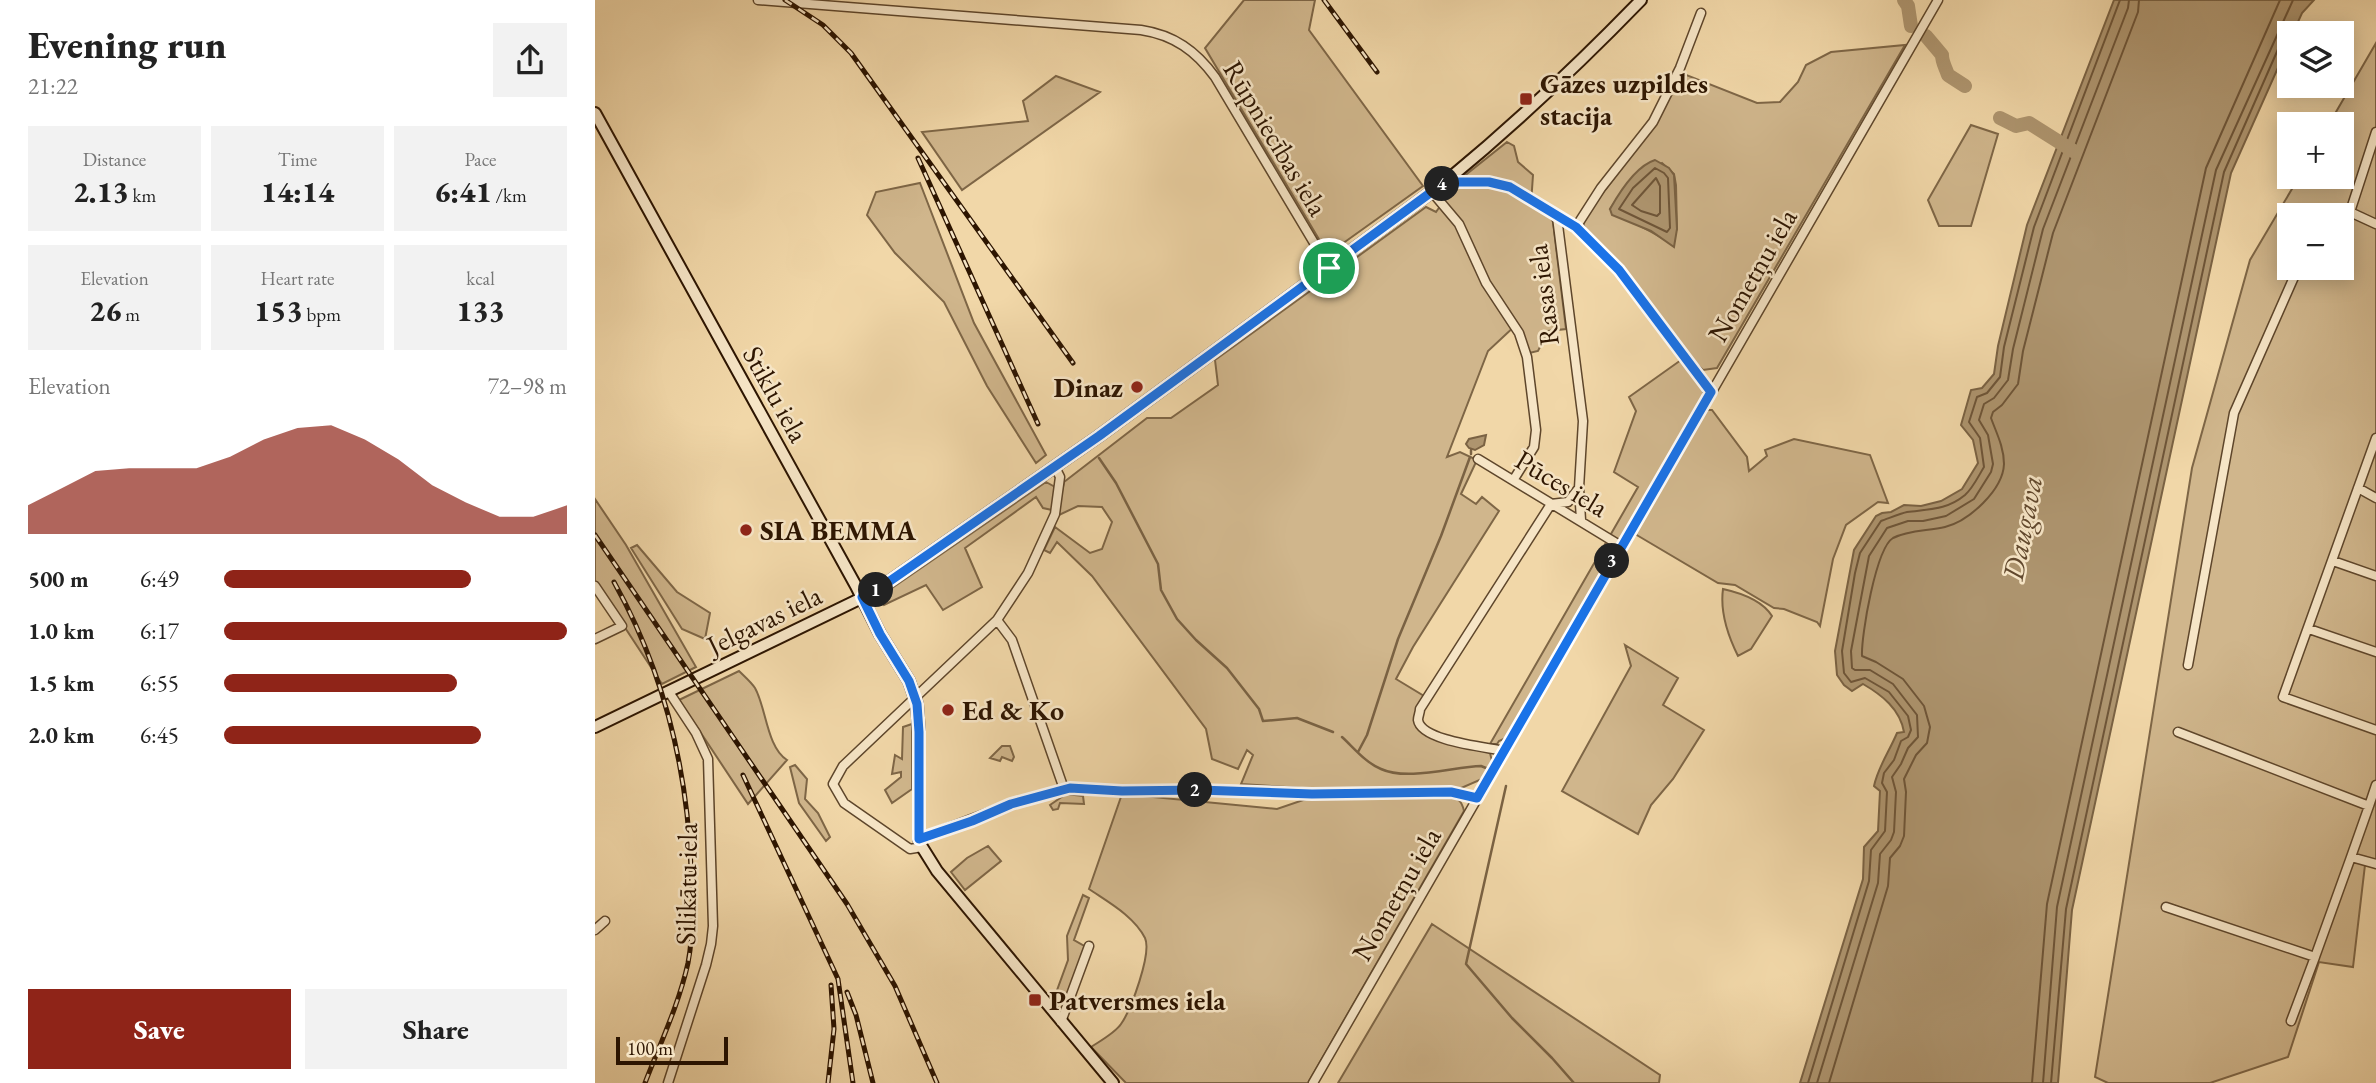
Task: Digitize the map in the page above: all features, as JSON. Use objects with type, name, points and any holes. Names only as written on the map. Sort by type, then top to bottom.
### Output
[{"type":"street","name":"Rūpniecības iela","points":[[758,0],[1141,30],[1175,40],[1198,55],[1215,77],[1329,268]]},
{"type":"street","name":"Jelgavas iela","points":[[595,727],[874,592],[1055,467],[1445,182],[1544,96],[1641,0]]},
{"type":"street","name":"Nometņu iela","points":[[1313,1083],[1938,0]]},
{"type":"street","points":[[1576,227],[1601,188],[1653,122],[1680,68],[1701,13]]},
{"type":"street","name":"Stiklu iela","points":[[595,113],[880,634],[909,681],[915,698]]},
{"type":"street","points":[[2353,203],[2376,132]]},
{"type":"street","name":"Rasas iela","points":[[1445,182],[1489,182],[1510,187],[1557,217],[1583,421],[1579,488],[1581,520]]},
{"type":"street","points":[[1432,192],[1459,224],[1486,283],[1519,333],[1527,357],[1537,430],[1534,447],[1514,479]]},
{"type":"street","points":[[2354,214],[2376,223]]},
{"type":"street","points":[[1557,217],[1576,227],[1619,270],[1711,392]]},
{"type":"street","points":[[2188,664],[2234,413],[2293,280]]},
{"type":"street","points":[[2376,438],[2371,464],[2358,488],[2283,697],[2376,730]]},
{"type":"street","name":"Pūces iela","points":[[1478,459],[1621,546]]},
{"type":"street","points":[[1055,467],[1060,477],[1055,514],[1028,573],[997,620],[843,766],[833,784],[844,803],[910,849],[1011,804],[1063,789],[1082,787],[1122,791],[1199,790],[1312,794],[1451,792],[1477,798]]},
{"type":"street","points":[[1504,751],[1451,742],[1433,735],[1422,728],[1418,720],[1420,709],[1551,505],[1568,502],[1579,488]]},
{"type":"street","points":[[2358,488],[2376,498]]},
{"type":"street","points":[[2333,561],[2376,576]]},
{"type":"street","points":[[595,586],[622,626],[595,639]]},
{"type":"street","points":[[997,620],[1012,640],[1063,789]]},
{"type":"street","points":[[2309,629],[2376,652]]},
{"type":"street","name":"Silikātu iela","points":[[668,1083],[706,965],[712,944],[713,926],[708,759],[696,733],[669,692]]},
{"type":"street","points":[[915,698],[919,717],[921,843],[937,871],[1113,1083]]},
{"type":"street","points":[[2178,732],[2369,806]]},
{"type":"street","points":[[2291,1021],[2376,785]]},
{"type":"street","points":[[2351,857],[2376,864]]},
{"type":"street","points":[[2167,907],[2237,933],[2315,957]]},
{"type":"street","points":[[595,930],[605,921]]},
{"type":"street","points":[[1061,1022],[1089,946]]},
{"type":"shaded area","points":[[1244,0],[1315,0],[1309,30],[1423,186],[1335,249],[1323,246],[1205,48]]},
{"type":"shaded area","points":[[2376,43],[2376,867],[2365,865],[2353,967],[2319,962],[2288,1057],[2210,1083],[2108,1083],[2095,1077],[2192,468],[2250,260],[2277,214],[2277,280],[2354,280],[2354,203],[2284,203],[2292,189],[2354,189],[2354,112],[2336,112],[2344,98],[2354,98],[2354,81]]},
{"type":"shaded area","points":[[1905,45],[1717,368],[1703,370],[1687,355],[1587,233],[1582,221],[1652,127],[1678,78],[1684,74],[1757,103],[1780,102],[1798,82],[1806,65],[1831,52]],"holes":[[[1662,163],[1674,174],[1677,229],[1670,243],[1610,209],[1628,183]]]},
{"type":"shaded area","points":[[1056,76],[1100,92],[962,190],[922,132],[1028,121],[1023,101]]},
{"type":"shaded area","points":[[1971,125],[1998,134],[1971,226],[1939,226],[1928,200]]},
{"type":"shaded area","points":[[1507,142],[1514,146],[1518,162],[1533,175],[1531,204],[1549,215],[1553,222],[1566,329],[1548,331],[1538,351],[1529,353],[1517,324],[1488,351],[1447,457],[1460,452],[1477,460],[1461,494],[1476,504],[1482,497],[1499,511],[1413,647],[1396,679],[1424,696],[1419,729],[1484,749],[1490,753],[1492,761],[1482,779],[1459,789],[1302,788],[1241,784],[1253,755],[1247,750],[1238,769],[1212,759],[1206,729],[1092,576],[1057,542],[1050,553],[1044,550],[1055,527],[1090,553],[1102,549],[1112,522],[1102,507],[1078,506],[1057,516],[1064,482],[1147,418],[1171,418],[1218,385],[1215,360],[1426,207],[1436,212],[1458,181]]},
{"type":"shaded area","points":[[920,183],[974,323],[1046,455],[1036,463],[987,386],[944,302],[895,253],[867,215],[876,192]]},
{"type":"shaded area","points":[[1681,360],[1703,387],[1703,396],[1506,738],[1497,744],[1490,744],[1638,487],[1614,472],[1636,411],[1629,397]]},
{"type":"shaded area","points":[[1705,410],[1712,410],[1747,457],[1749,471],[1767,456],[1765,450],[1794,439],[1870,455],[1888,503],[1878,502],[1846,525],[1833,559],[1820,626],[1817,622],[1784,609],[1774,608],[1735,585],[1718,583],[1635,534]]},
{"type":"shaded area","points":[[1046,482],[1055,487],[1052,510],[1043,508],[1036,497],[965,548],[982,587],[943,610],[926,585],[884,605],[879,597]]},
{"type":"shaded area","points":[[595,499],[626,545],[696,667],[662,684],[595,582]]},
{"type":"shaded area","points":[[637,545],[677,592],[710,613],[705,639],[682,629],[631,548]]},
{"type":"shaded area","points":[[1723,589],[1757,601],[1772,616],[1751,649],[1738,656],[1726,623]]},
{"type":"shaded area","points":[[1625,645],[1678,678],[1663,705],[1704,730],[1673,779],[1651,805],[1638,834],[1562,791],[1631,666]]},
{"type":"shaded area","points":[[739,671],[755,688],[775,746],[787,760],[748,804],[679,700]]},
{"type":"shaded area","points":[[912,724],[912,789],[892,803],[885,790],[901,777],[901,772],[892,774],[895,755],[902,759],[903,727]]},
{"type":"shaded area","points":[[1002,746],[1010,746],[1014,757],[1012,761],[1002,757],[1000,761],[990,758]]},
{"type":"shaded area","points":[[795,765],[807,779],[805,799],[818,813],[830,837],[826,841],[799,803],[790,767]]},
{"type":"shaded area","points":[[1066,794],[1083,796],[1084,804],[1060,803],[1058,809],[1053,810],[1050,805]]},
{"type":"shaded area","points":[[1122,794],[1277,809],[1312,797],[1447,794],[1460,802],[1464,811],[1308,1083],[1126,1083],[1091,1047],[1121,1024],[1135,995],[1146,956],[1145,938],[1140,930],[1120,910],[1089,889]]},
{"type":"shaded area","points":[[988,846],[1001,861],[965,890],[951,872],[967,858]]},
{"type":"shaded area","points":[[1083,895],[1089,898],[1074,940],[1086,947],[1065,1002],[1056,993],[1068,960],[1067,936]]},
{"type":"shaded area","points":[[1432,924],[1660,1075],[1659,1083],[1338,1083]]},
{"type":"water","name":"Daugava","points":[[2114,0],[2314,0],[2298,21],[2277,21],[2277,70],[2231,173],[2072,910],[2058,1083],[1800,1083],[1863,879],[1864,847],[1878,831],[1880,791],[1874,786],[1876,779],[1897,733],[1904,732],[1899,716],[1883,698],[1863,684],[1852,691],[1837,675],[1835,651],[1854,550],[1876,516],[1904,505],[1921,506],[1941,501],[1962,489],[1978,463],[1973,440],[1961,425],[1971,390],[1982,388],[1994,374],[1998,346],[2027,225]]},
{"type":"water","points":[[1655,160],[1669,168],[1674,175],[1677,229],[1674,247],[1651,231],[1612,215],[1610,209],[1635,174]]},
{"type":"water","points":[[1486,435],[1484,445],[1475,450],[1466,444],[1469,439]]},
{"type":"waterway","points":[[1904,0],[1908,6],[1911,26]]},
{"type":"waterway","points":[[1926,36],[1942,55],[1948,75],[1965,86]]},
{"type":"waterway","points":[[2000,118],[2016,126],[2029,123],[2075,152]]},
{"type":"waterway","points":[[1358,752],[1367,735],[1398,639],[1470,457]]},
{"type":"waterway","points":[[1099,458],[1116,483],[1158,564],[1161,590],[1177,619],[1227,668],[1259,709],[1263,721],[1297,718],[1333,732]]},
{"type":"waterway","points":[[1342,737],[1370,763],[1392,772],[1417,774],[1481,766],[1486,768]]},
{"type":"waterway","points":[[1506,786],[1466,964],[1512,1018],[1574,1083]]},
{"type":"railway","points":[[785,0],[823,25],[851,53],[1073,363]]},
{"type":"railway","points":[[1324,0],[1377,72]]},
{"type":"railway","points":[[918,158],[1038,424]]},
{"type":"railway","points":[[595,535],[847,904],[895,986],[937,1083]]},
{"type":"railway","points":[[614,582],[631,615],[659,684],[678,756],[689,830],[693,915],[688,963],[674,1009],[645,1083]]},
{"type":"railway","points":[[743,775],[838,979],[853,1083]]},
{"type":"railway","points":[[828,1083],[834,1029],[831,985]]},
{"type":"railway","points":[[847,992],[856,1015],[873,1083]]},
{"type":"place","name":"Gāzes uzpildes stacija","points":[[1526,99]]},
{"type":"place","name":"Dinaz","points":[[1137,387]]},
{"type":"place","name":"SIA BEMMA","points":[[746,530]]},
{"type":"place","name":"Ed & Ko","points":[[948,710]]},
{"type":"place","name":"Patversmes iela","points":[[1035,1000]]},
{"type":"route","points":[[1445,182],[1489,182],[1510,187],[1576,227],[1619,270],[1711,392],[1477,798],[1451,792],[1312,794],[1199,790],[1122,791],[1082,787],[1011,804],[919,839],[917,704],[909,681],[880,634],[862,597],[874,592],[1055,467],[1329,268],[1445,182]]}]
